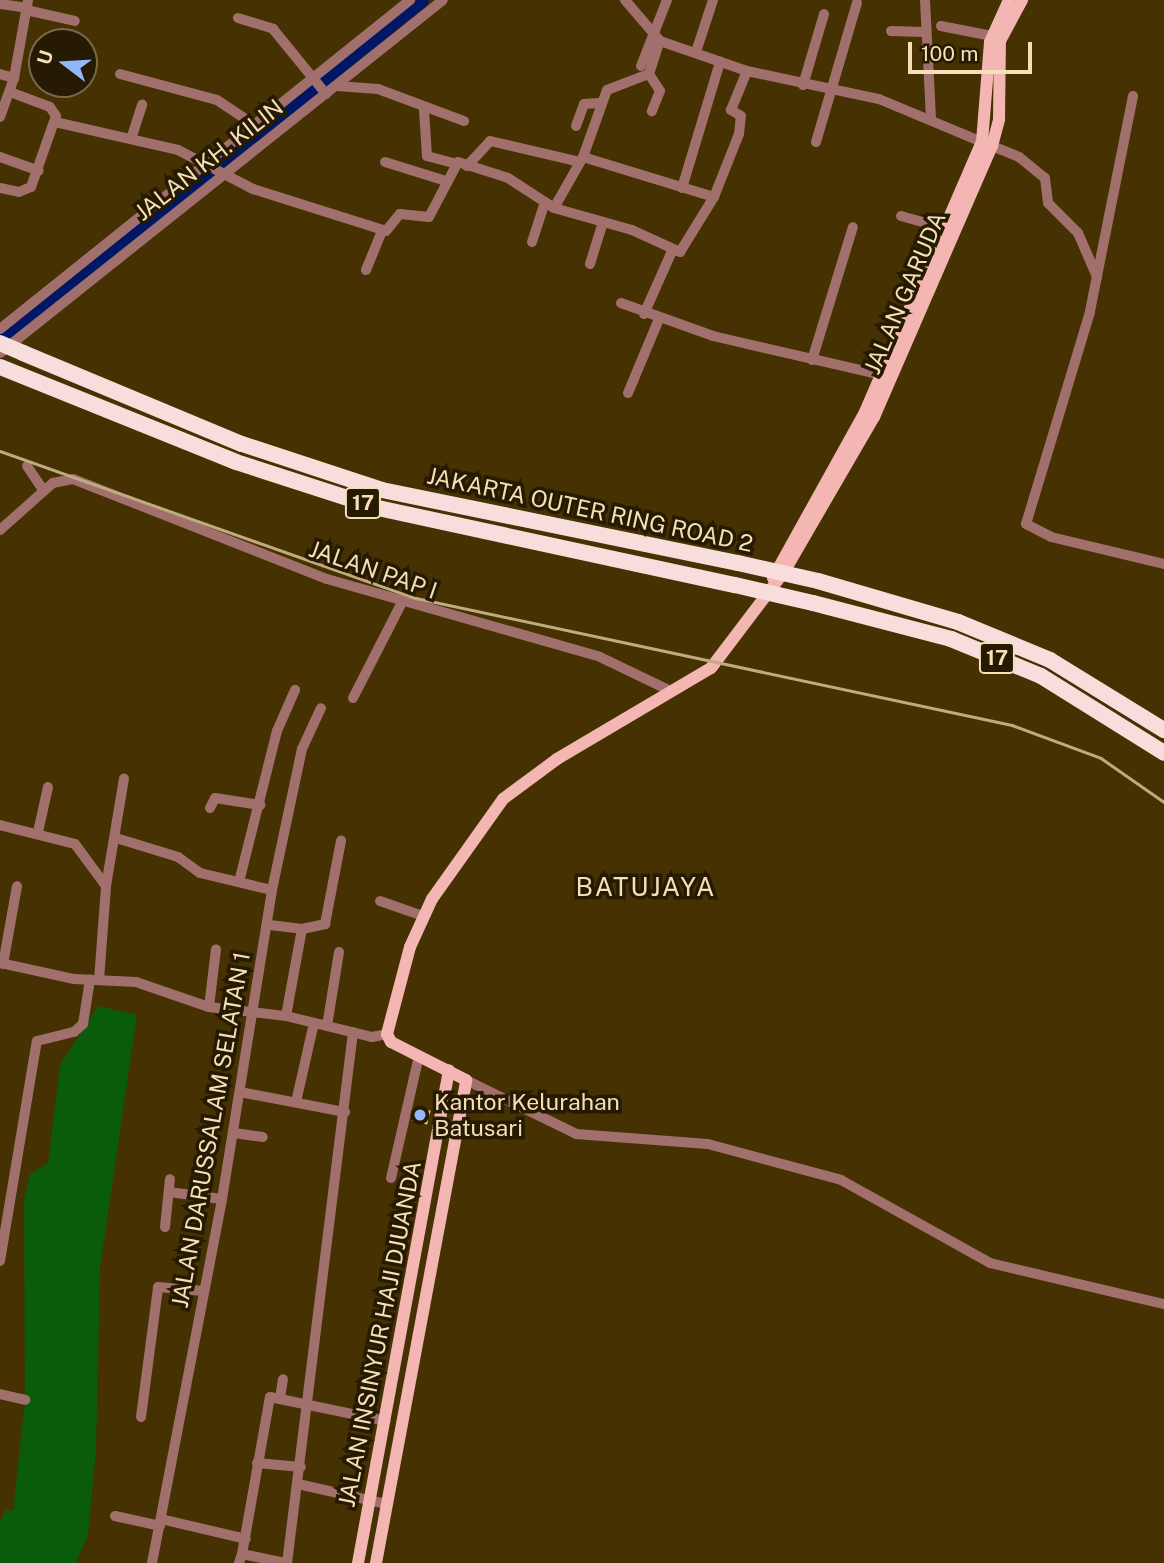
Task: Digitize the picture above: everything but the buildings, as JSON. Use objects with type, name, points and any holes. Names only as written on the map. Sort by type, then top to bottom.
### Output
[{"type":"highway","name":"JAKARTA OUTER RING ROAD 2","points":[[0,343],[242,444],[382,491],[818,581],[958,622],[1050,660],[1164,730]]},
{"type":"highway","name":"JAKARTA OUTER RING ROAD 2","points":[[3,368],[236,463],[378,508],[735,585],[951,639],[1041,676],[1164,753]]},
{"type":"main road","name":"JALAN GARUDA","points":[[387,1034],[397,987],[423,916],[503,799],[557,759],[711,668],[772,582],[820,503],[869,414],[987,144],[992,36],[1009,0]]},
{"type":"main road","name":"JALAN GARUDA","points":[[939,254],[944,228],[999,120],[1000,41],[1022,0]]},
{"type":"main road","name":"JALAN GARUDA","points":[[869,414],[882,375],[925,286]]},
{"type":"main road","points":[[387,1034],[391,1042],[466,1080]]},
{"type":"main road","name":"JALAN INSINYUR HAJI DJUANDA","points":[[358,1563],[449,1070]]},
{"type":"main road","name":"JALAN INSINYUR HAJI DJUANDA","points":[[376,1563],[466,1080]]},
{"type":"street","name":"JALAN KH. KILIN","points":[[0,329],[216,168],[320,86],[410,0]]},
{"type":"street","name":"JALAN KH. KILIN","points":[[0,353],[216,168],[256,126],[320,86],[337,86],[443,0]]},
{"type":"street","points":[[625,0],[656,40],[747,71],[879,99],[1019,157],[1045,178],[1048,203],[1077,233],[1097,277]]},
{"type":"street","points":[[532,242],[550,205],[582,159],[599,103],[607,90],[645,70],[667,0]]},
{"type":"street","points":[[696,52],[713,0]]},
{"type":"street","points":[[925,0],[923,32],[931,120]]},
{"type":"street","points":[[816,142],[857,3]]},
{"type":"street","points":[[0,4],[27,6],[75,22]]},
{"type":"street","points":[[0,117],[14,78],[27,6]]},
{"type":"street","points":[[803,85],[824,14]]},
{"type":"street","points":[[239,18],[273,29],[300,69],[320,86]]},
{"type":"street","points":[[941,26],[992,36]]},
{"type":"street","points":[[891,31],[923,32]]},
{"type":"street","points":[[682,188],[720,62]]},
{"type":"street","points":[[645,70],[660,91],[652,111]]},
{"type":"street","points":[[424,110],[427,156],[508,178],[550,205],[673,249],[684,250],[714,197],[739,134],[741,116],[731,110],[747,71]]},
{"type":"street","points":[[0,74],[14,78]]},
{"type":"street","points":[[120,74],[218,100],[256,126]]},
{"type":"street","points":[[337,86],[378,89],[424,110],[464,121]]},
{"type":"street","points":[[0,188],[19,192],[31,187],[55,122],[50,107],[10,92]]},
{"type":"street","points":[[1133,96],[1097,277],[1026,524],[1051,537],[1164,564]]},
{"type":"street","points":[[576,126],[583,104],[599,103]]},
{"type":"street","points":[[132,136],[142,105]]},
{"type":"street","points":[[55,122],[132,136],[216,168],[253,189],[383,230],[391,228],[400,214],[429,217],[446,181],[490,141],[582,159],[714,197]]},
{"type":"street","points":[[0,157],[39,171]]},
{"type":"street","points":[[384,162],[446,181]]},
{"type":"street","points":[[901,216],[944,228]]},
{"type":"street","points":[[590,264],[603,222]]},
{"type":"street","points":[[811,360],[853,227]]},
{"type":"street","points":[[366,270],[383,230]]},
{"type":"street","points":[[644,314],[673,249]]},
{"type":"street","points":[[621,303],[659,320],[811,360],[882,375]]},
{"type":"street","points":[[628,393],[659,320]]},
{"type":"street","points":[[0,529],[44,491],[27,466]]},
{"type":"street","name":"JALAN PAP I","points":[[44,491],[65,477],[401,604],[600,657],[671,691]]},
{"type":"street","points":[[353,698],[401,604]]},
{"type":"street","points":[[239,882],[278,731],[295,690]]},
{"type":"street","name":"JALAN DARUSSALAM SELATAN 1","points":[[152,1563],[234,1133],[270,925],[272,890],[302,749],[321,708]]},
{"type":"street","points":[[0,1261],[37,1041],[74,1032],[83,1024],[94,980],[124,779]]},
{"type":"street","points":[[37,832],[48,787]]},
{"type":"street","points":[[210,808],[215,798],[260,805]]},
{"type":"street","points":[[0,825],[37,832],[75,844],[106,886]]},
{"type":"street","points":[[116,838],[239,882],[272,890]]},
{"type":"street","points":[[270,925],[302,929],[325,924],[341,841]]},
{"type":"street","points":[[17,886],[1,963],[94,980],[150,985],[209,1007],[286,1016],[353,1032],[387,1034]]},
{"type":"street","points":[[380,901],[423,916]]},
{"type":"street","points":[[286,1016],[302,929]]},
{"type":"street","points":[[209,1007],[216,949]]},
{"type":"street","points":[[327,1026],[339,952]]},
{"type":"street","points":[[296,1102],[314,1023]]},
{"type":"street","points":[[353,1032],[307,1403],[301,1467],[286,1563],[241,1558],[269,1400],[280,1398],[307,1403],[386,1421]]},
{"type":"street","points":[[391,1178],[419,1056]]},
{"type":"street","points":[[466,1080],[576,1134],[708,1144],[841,1181],[990,1263],[1164,1304]]},
{"type":"street","points":[[240,1092],[345,1112]]},
{"type":"street","points":[[234,1133],[263,1138]]},
{"type":"street","points":[[165,1227],[170,1179]]},
{"type":"street","points":[[169,1192],[222,1199]]},
{"type":"street","points":[[141,1417],[158,1287],[204,1291]]},
{"type":"street","points":[[280,1398],[282,1379]]},
{"type":"street","points":[[0,1394],[25,1400]]},
{"type":"street","points":[[257,1463],[301,1467]]},
{"type":"street","points":[[298,1484],[387,1504]]},
{"type":"street","points":[[115,1516],[246,1539]]},
{"type":"green space","points":[[98,1006],[137,1015],[100,1268],[96,1449],[88,1535],[76,1563],[0,1563],[0,1522],[6,1509],[13,1511],[25,1400],[24,1200],[30,1174],[48,1163],[60,1065]]},
{"type":"waterway","points":[[0,340],[421,0]]},
{"type":"railway","points":[[0,451],[416,598],[1012,725],[1101,758],[1164,802]]},
{"type":"place","name":"Kantor Kelurahan Batusari","points":[[420,1115]]},
{"type":"district","name":"BATUJAYA","points":[[646,887]]}]
